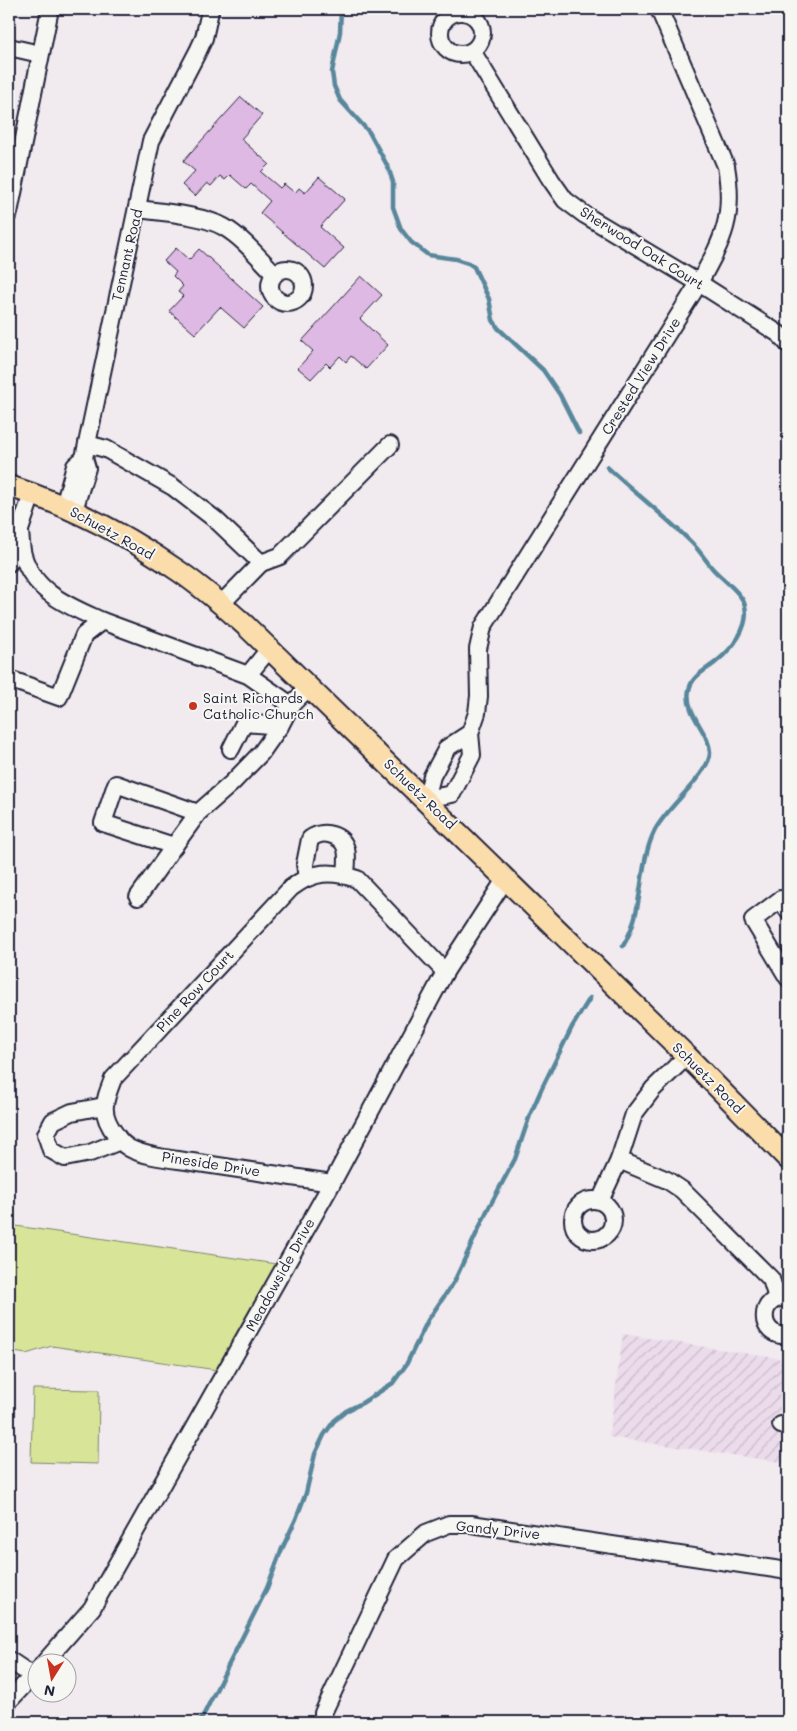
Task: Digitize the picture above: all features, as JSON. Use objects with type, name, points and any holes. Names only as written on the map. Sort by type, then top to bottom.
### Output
[{"type":"main road","name":"Schuetz Road","points":[[9,486],[69,508],[128,539],[181,572],[221,604],[270,648],[426,799],[687,1056],[788,1159]]},
{"type":"street","points":[[9,213],[50,9]]},
{"type":"street","name":"Crested View Drive","points":[[426,799],[452,794],[472,755],[470,732],[477,713],[479,696],[478,650],[483,627],[699,283],[719,247],[726,228],[729,184],[726,166],[659,9]]},
{"type":"street","name":"Tennant Road","points":[[69,508],[87,468],[85,451],[151,141],[204,38],[210,11]]},
{"type":"street","points":[[9,47],[40,54]]},
{"type":"street","name":"Sherwood Oak Court","points":[[472,51],[565,200],[585,215],[699,283],[779,334],[788,344]]},
{"type":"street","points":[[137,208],[202,220],[223,227],[239,239],[275,274]]},
{"type":"street","points":[[221,604],[261,563],[280,556],[390,445]]},
{"type":"street","points":[[85,451],[106,449],[173,487],[216,520],[261,563]]},
{"type":"street","points":[[9,563],[32,494]]},
{"type":"street","points":[[20,532],[23,556],[32,576],[48,594],[102,621],[248,675],[291,705]]},
{"type":"street","points":[[9,679],[59,697],[84,635],[102,621]]},
{"type":"street","points":[[248,675],[270,648]]},
{"type":"street","points":[[138,897],[198,813],[232,783],[261,753],[280,726],[291,705],[309,687]]},
{"type":"street","points":[[231,749],[244,723],[280,726]]},
{"type":"street","points":[[426,799],[432,776],[447,748],[470,732]]},
{"type":"street","points":[[174,846],[103,823],[116,784],[198,813]]},
{"type":"street","points":[[308,878],[305,864],[310,839],[316,834],[326,833],[339,837],[344,844],[348,857],[346,875]]},
{"type":"street","name":"Pine Row Court","points":[[104,1112],[113,1079],[291,888],[302,879],[323,872],[346,875],[357,879],[445,972]]},
{"type":"street","name":"Meadowside Drive","points":[[52,1654],[92,1608],[332,1183],[445,972],[506,878]]},
{"type":"street","points":[[788,911],[781,900],[753,920],[788,978]]},
{"type":"street","points":[[600,1201],[619,1160],[634,1114],[653,1089],[687,1056]]},
{"type":"street","points":[[104,1112],[72,1112],[53,1121],[46,1134],[51,1150],[65,1158],[90,1153],[120,1141]]},
{"type":"street","name":"Pineside Drive","points":[[104,1112],[108,1125],[120,1141],[129,1148],[140,1152],[332,1183]]},
{"type":"street","points":[[619,1160],[667,1180],[682,1190],[771,1279],[783,1298],[766,1308],[765,1320],[767,1326],[776,1334],[788,1335]]},
{"type":"street","name":"Gandy Drive","points":[[323,1722],[323,1713],[396,1559],[426,1533],[449,1524],[471,1524],[788,1571]]},
{"type":"street","points":[[9,1660],[28,1667]]},
{"type":"street","name":"Meadowside Drive","points":[[9,1701],[28,1681]]},
{"type":"shaded area","points":[[623,1334],[788,1360],[788,1463],[609,1437]]},
{"type":"green space","points":[[9,1225],[276,1264],[217,1370],[52,1346],[26,1354],[9,1351]]},
{"type":"green space","points":[[33,1389],[99,1390],[98,1464],[31,1462]]},
{"type":"building","points":[[241,97],[262,115],[241,139],[269,164],[261,172],[280,188],[284,184],[295,193],[299,188],[305,193],[319,177],[345,199],[320,227],[344,248],[325,269],[260,213],[270,201],[251,184],[246,189],[230,175],[225,180],[220,176],[211,186],[207,183],[195,196],[182,185],[195,171],[183,161]]},
{"type":"building","points":[[176,248],[189,260],[199,249],[263,307],[244,328],[220,307],[195,334],[169,311],[183,296],[178,292],[183,286],[173,276],[176,272],[164,261]]},
{"type":"building","points":[[361,276],[382,295],[360,319],[388,345],[366,369],[351,356],[346,362],[340,356],[330,367],[326,363],[311,379],[298,368],[313,351],[302,341]]},
{"type":"waterway","points":[[341,9],[340,32],[332,72],[334,86],[340,100],[369,132],[388,167],[393,182],[393,207],[401,229],[411,242],[428,255],[456,259],[474,267],[489,299],[493,320],[498,328],[543,370],[560,395],[579,433]]},
{"type":"waterway","points":[[607,467],[698,549],[713,569],[732,587],[743,601],[746,614],[745,622],[734,644],[723,656],[693,680],[689,690],[690,707],[709,746],[708,762],[695,781],[660,821],[655,830],[649,844],[635,918],[623,946]]},
{"type":"waterway","points":[[200,1722],[267,1588],[306,1493],[315,1454],[324,1435],[334,1421],[346,1411],[393,1383],[406,1365],[428,1320],[454,1282],[487,1211],[515,1159],[530,1115],[542,1088],[572,1027],[590,998]]},
{"type":"place","name":"Saint Richards Catholic Church","points":[[193,706]]}]
